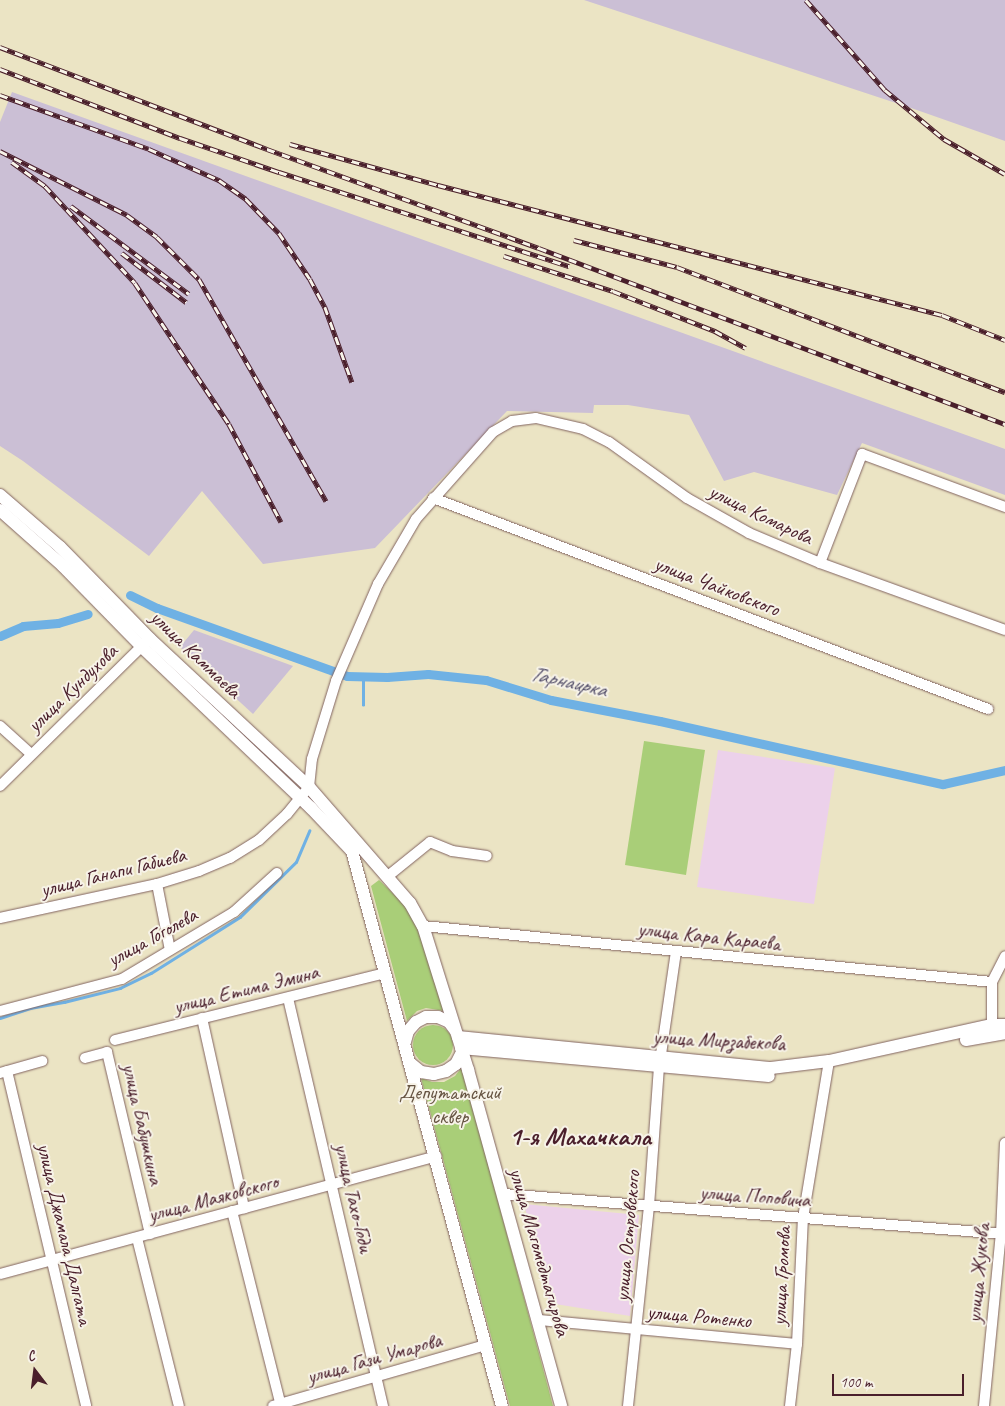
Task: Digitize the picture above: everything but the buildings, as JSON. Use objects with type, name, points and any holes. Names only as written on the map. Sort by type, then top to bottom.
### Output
[{"type":"main road","name":"улица Каммаева","points":[[0,495],[60,547],[146,643]]},
{"type":"main road","name":"улица Каммаева","points":[[0,510],[63,566],[305,792],[356,849]]},
{"type":"main road","name":"улица Магомедтагирова","points":[[356,849],[388,876],[410,903],[423,926],[503,1194],[561,1406]]},
{"type":"main road","points":[[356,849],[386,973],[502,1406]]},
{"type":"main road","points":[[405,1042],[408,1031],[416,1022],[426,1017],[438,1017],[449,1022],[459,1042],[456,1064],[446,1072],[434,1074],[422,1072],[411,1064]]},
{"type":"main road","name":"улица Мирзабекова","points":[[829,1064],[992,1025],[1005,1024]]},
{"type":"main road","name":"улица Мирзабекова","points":[[459,1042],[771,1076],[1005,1033]]},
{"type":"street","name":"улица Комарова","points":[[433,498],[493,432],[512,421],[536,418],[583,429],[609,442],[663,481],[703,507],[749,533],[820,563],[1005,630]]},
{"type":"street","points":[[820,563],[862,454],[1005,507]]},
{"type":"street","points":[[305,792],[312,758],[343,662],[378,584],[416,519],[433,498]]},
{"type":"street","name":"улица Чайковского","points":[[433,498],[988,709]]},
{"type":"street","name":"улица Кундухова","points":[[0,786],[146,643]]},
{"type":"street","points":[[0,726],[31,754]]},
{"type":"street","name":"улица Ганапи Габиева","points":[[0,918],[157,884],[230,858],[259,840],[287,814],[305,792]]},
{"type":"street","points":[[388,876],[430,842],[452,851],[488,856]]},
{"type":"street","name":"улица Гоголева","points":[[0,1011],[122,979],[234,912],[277,873]]},
{"type":"street","points":[[157,884],[170,950]]},
{"type":"street","name":"улица Кара Караева","points":[[423,926],[992,982]]},
{"type":"street","name":"улица Островского","points":[[628,1406],[637,1329],[660,1063],[676,951]]},
{"type":"street","points":[[992,1025],[992,982],[1005,956]]},
{"type":"street","name":"улица Етима Эмина","points":[[115,1040],[386,973]]},
{"type":"street","name":"улица Тахо-Годи","points":[[288,998],[383,1406]]},
{"type":"street","points":[[202,1018],[244,1208]]},
{"type":"street","name":"улица Бабушкина","points":[[85,1058],[107,1052],[150,1234]]},
{"type":"street","points":[[3,1072],[42,1061]]},
{"type":"street","name":"улица Громова","points":[[790,1406],[797,1344],[803,1218],[829,1064]]},
{"type":"street","name":"улица Джамала Далгата","points":[[3,1072],[53,1260],[86,1406]]},
{"type":"street","name":"улица Жукова","points":[[984,1406],[1003,1234],[1005,1143]]},
{"type":"street","name":"улица Маяковского","points":[[0,1274],[436,1156]]},
{"type":"street","name":"улица Поповича","points":[[503,1194],[1003,1234]]},
{"type":"street","points":[[232,1212],[278,1405]]},
{"type":"street","points":[[136,1238],[179,1406]]},
{"type":"street","name":"улица Ротенко","points":[[539,1320],[797,1344]]},
{"type":"street","name":"улица Гази Умарова","points":[[278,1405],[486,1345]]},
{"type":"shaded area","points":[[584,0],[1005,0],[1005,141],[914,109]]},
{"type":"shaded area","points":[[12,92],[1005,449],[1005,495],[862,443],[837,495],[754,472],[724,481],[689,415],[628,405],[594,405],[593,413],[507,411],[375,548],[263,564],[202,491],[149,556],[23,461],[0,446],[0,122]]},
{"type":"shaded area","points":[[194,630],[293,666],[253,714],[180,647]]},
{"type":"shaded area","points":[[718,750],[835,768],[814,904],[697,887]]},
{"type":"shaded area","points":[[524,1204],[639,1215],[630,1316],[549,1303]]},
{"type":"green space","points":[[644,741],[705,750],[686,875],[625,865]]},
{"type":"green space","points":[[379,880],[406,906],[419,930],[444,1011],[426,1008],[417,1011],[407,1021],[371,886]]},
{"type":"green space","points":[[437,1025],[444,1028],[450,1034],[453,1045],[452,1053],[444,1062],[437,1065],[429,1065],[422,1062],[414,1053],[413,1041],[416,1034],[425,1026]]},
{"type":"green space","name":"Депутатский сквер","points":[[462,1067],[553,1406],[510,1406],[421,1078],[432,1082],[444,1082],[455,1076]]},
{"type":"waterway","name":"Тарнаирка","points":[[130,595],[157,608],[347,676],[387,677],[428,674],[486,680],[551,700],[660,721],[943,784],[1005,770]]},
{"type":"waterway","name":"Тарнаирка","points":[[0,636],[23,626],[58,623],[88,614]]},
{"type":"waterway","points":[[363,677],[363,705]]},
{"type":"waterway","points":[[0,1018],[30,1008],[64,1002],[120,988],[151,973],[240,917],[296,862],[309,831]]},
{"type":"railway","points":[[806,0],[885,90],[944,139],[1005,174]]},
{"type":"railway","points":[[0,47],[267,149],[539,248],[1005,424]]},
{"type":"railway","points":[[0,69],[180,138],[569,266]]},
{"type":"railway","points":[[0,95],[149,149],[219,180],[246,199],[279,233],[310,279],[325,307],[352,382]]},
{"type":"railway","points":[[290,144],[438,185],[942,315],[1005,340]]},
{"type":"railway","points":[[0,151],[127,215],[157,237],[199,279],[326,501]]},
{"type":"railway","points":[[12,162],[45,186],[135,283],[229,424],[281,522]]},
{"type":"railway","points":[[71,206],[189,294]]},
{"type":"railway","points":[[574,240],[677,267],[1005,392]]},
{"type":"railway","points":[[122,253],[186,302]]},
{"type":"railway","points":[[504,256],[613,291],[715,331],[746,348]]},
{"type":"district","name":"1-я Махачкала","points":[[580,1137]]}]
